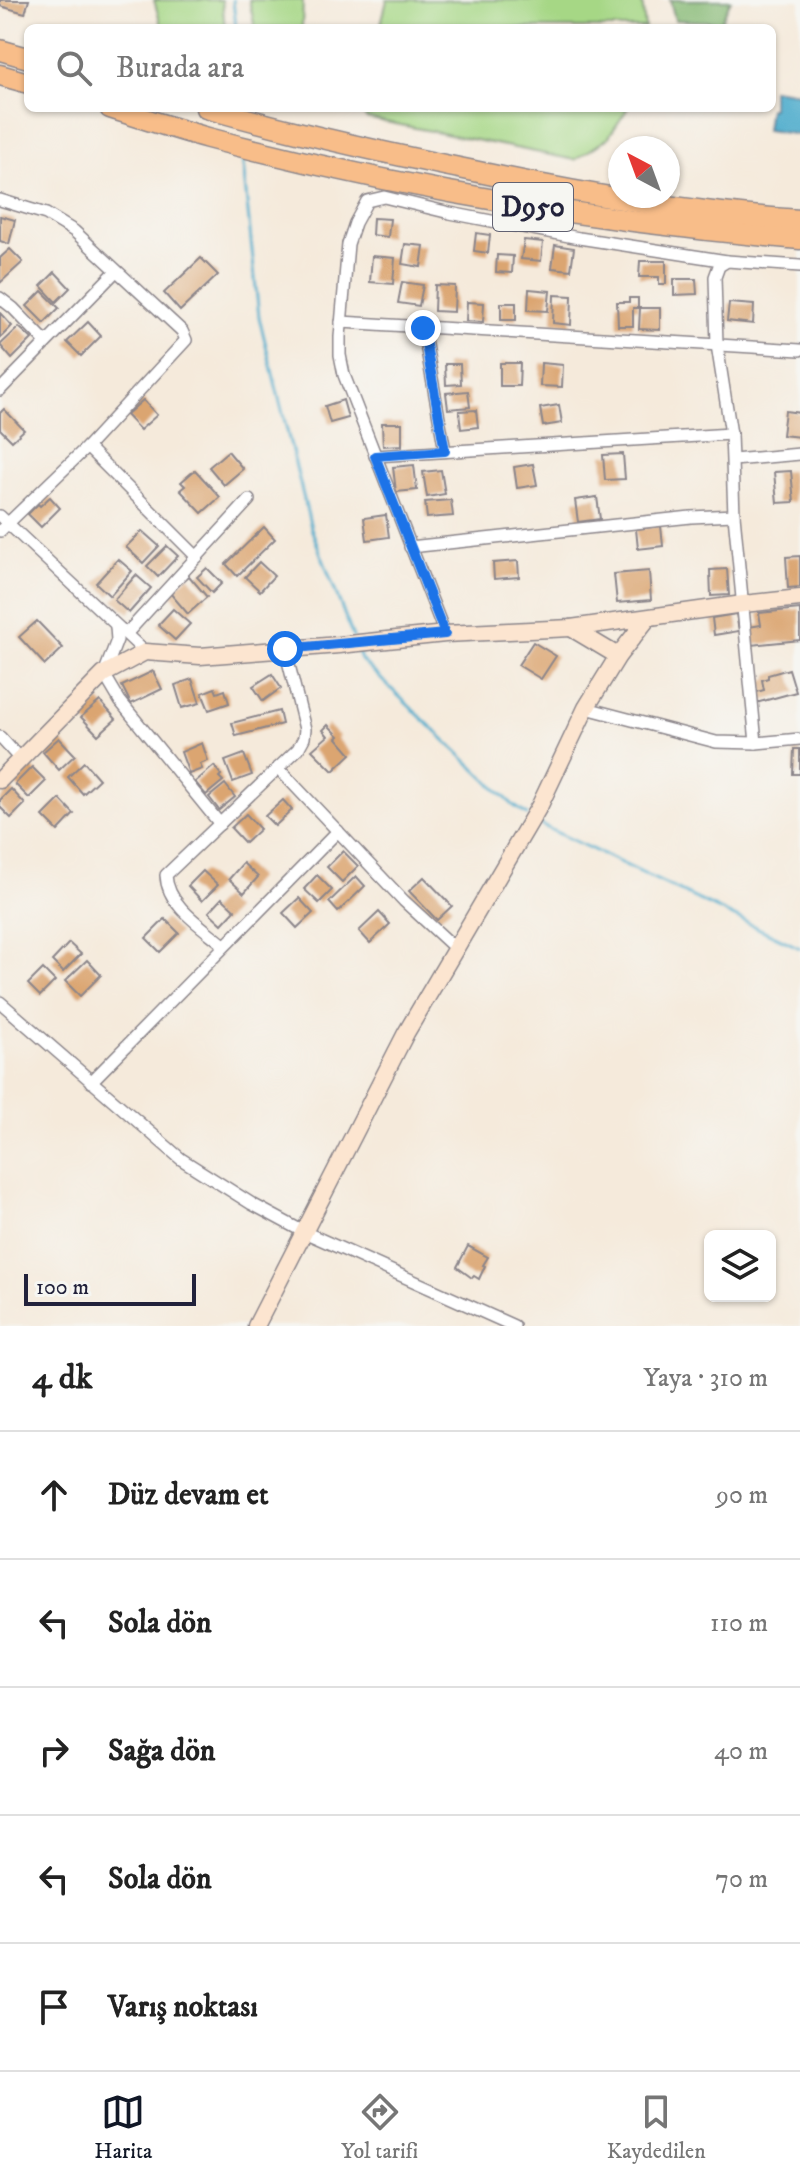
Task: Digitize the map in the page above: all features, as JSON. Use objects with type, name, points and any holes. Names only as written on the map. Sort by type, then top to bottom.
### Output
[{"type":"highway","points":[[0,50],[24,57]]},
{"type":"highway","points":[[0,75],[24,82]]},
{"type":"highway","name":"D950","points":[[123,112],[208,138],[357,173],[526,206],[800,239]]},
{"type":"highway","name":"D950","points":[[222,112],[363,149],[547,186],[735,215],[800,220]]},
{"type":"street","points":[[445,634],[344,375],[340,355],[348,244],[367,201],[384,197],[565,235],[727,261],[800,266]]},
{"type":"street","points":[[0,200],[46,214],[74,231],[182,331],[186,340],[87,447],[3,524],[145,652]]},
{"type":"street","points":[[727,261],[719,266],[715,277],[717,345],[731,434],[734,515],[756,743]]},
{"type":"street","points":[[0,390],[116,271]]},
{"type":"street","points":[[0,298],[46,342]]},
{"type":"street","points":[[341,322],[800,350]]},
{"type":"street","points":[[423,328],[445,451]]},
{"type":"street","points":[[375,456],[731,434]]},
{"type":"street","points":[[87,447],[197,557]]},
{"type":"street","points":[[733,460],[800,454]]},
{"type":"street","points":[[104,674],[122,630],[197,557],[249,500]]},
{"type":"street","points":[[410,547],[734,515]]},
{"type":"street","points":[[0,780],[104,674],[145,652],[200,656],[445,634],[571,628],[800,598]]},
{"type":"street","points":[[256,1326],[406,1033],[540,805],[586,708],[618,656],[648,618]]},
{"type":"street","points":[[571,628],[618,656]]},
{"type":"street","points":[[224,945],[194,920],[169,893],[166,875],[298,749],[304,738],[305,729],[285,649]]},
{"type":"street","points":[[104,674],[120,701],[220,824]]},
{"type":"street","points":[[586,708],[716,742],[756,743],[800,739]]},
{"type":"street","points":[[0,737],[20,759]]},
{"type":"street","points":[[278,768],[404,901],[455,948]]},
{"type":"street","points":[[91,1082],[338,831]]},
{"type":"street","points":[[0,1002],[181,1159],[252,1204],[302,1231],[514,1326]]},
{"type":"green space","points":[[154,0],[222,0],[225,24],[161,24]]},
{"type":"green space","points":[[249,0],[303,0],[302,24],[254,24]]},
{"type":"green space","points":[[387,0],[642,0],[645,24],[381,24]]},
{"type":"green space","points":[[670,0],[731,0],[721,22],[675,20]]},
{"type":"green space","points":[[362,112],[625,112],[608,138],[575,160],[366,118]]},
{"type":"water","points":[[776,90],[800,93],[800,135],[766,130],[768,112],[776,112]]},
{"type":"building","points":[[0,0],[29,0],[25,13],[0,6]]},
{"type":"building","points":[[0,216],[15,220],[9,244],[0,241]]},
{"type":"building","points":[[373,218],[390,219],[388,237],[372,235]]},
{"type":"building","points":[[476,233],[490,235],[488,253],[474,251]]},
{"type":"building","points":[[524,240],[543,242],[541,261],[521,259]]},
{"type":"building","points":[[405,244],[424,246],[421,267],[402,264]]},
{"type":"building","points":[[555,245],[574,248],[571,270],[552,268]]},
{"type":"building","points":[[10,249],[23,262],[0,283],[0,258]]},
{"type":"building","points":[[497,255],[513,256],[512,273],[496,272]]},
{"type":"building","points":[[372,256],[395,258],[393,284],[370,282]]},
{"type":"building","points":[[201,258],[218,275],[180,311],[164,293]]},
{"type":"building","points":[[640,261],[666,261],[666,284],[659,284],[659,277],[639,277]]},
{"type":"building","points":[[55,272],[70,288],[56,302],[41,286]]},
{"type":"building","points":[[674,279],[696,279],[697,294],[674,295]]},
{"type":"building","points":[[402,282],[423,285],[419,306],[398,303]]},
{"type":"building","points":[[435,285],[455,286],[454,312],[434,311]]},
{"type":"building","points":[[529,289],[550,291],[548,311],[528,310]]},
{"type":"building","points":[[42,291],[59,308],[44,323],[27,306]]},
{"type":"building","points":[[554,295],[572,296],[571,325],[553,323]]},
{"type":"building","points":[[629,298],[638,298],[638,308],[633,308],[633,326],[618,326],[617,302],[629,302]]},
{"type":"building","points":[[467,302],[484,303],[483,322],[466,321]]},
{"type":"building","points":[[501,303],[516,303],[516,320],[501,320]]},
{"type":"building","points":[[729,303],[754,305],[753,324],[727,321]]},
{"type":"building","points":[[640,308],[660,308],[660,330],[639,329]]},
{"type":"building","points":[[0,313],[12,326],[0,338]]},
{"type":"building","points":[[88,322],[101,336],[81,356],[67,342]]},
{"type":"building","points":[[19,327],[32,339],[12,359],[0,345]]},
{"type":"building","points":[[500,363],[520,363],[519,386],[500,386]]},
{"type":"building","points":[[541,363],[563,365],[562,387],[540,386]]},
{"type":"building","points":[[445,364],[460,364],[461,384],[446,385]]},
{"type":"building","points":[[468,391],[470,407],[448,409],[446,393]]},
{"type":"building","points":[[143,400],[157,415],[140,430],[126,415]]},
{"type":"building","points":[[343,400],[348,418],[330,423],[325,406]]},
{"type":"building","points":[[559,405],[562,423],[543,426],[540,408]]},
{"type":"building","points":[[4,409],[24,430],[12,441],[0,429],[0,413]]},
{"type":"building","points":[[476,410],[478,427],[461,429],[459,411]]},
{"type":"building","points":[[785,411],[800,413],[800,437],[782,435]]},
{"type":"building","points":[[382,423],[402,423],[402,445],[383,446]]},
{"type":"building","points":[[228,451],[243,469],[224,485],[209,467]]},
{"type":"building","points":[[623,454],[625,479],[605,480],[603,455]]},
{"type":"building","points":[[533,464],[537,485],[517,488],[514,467]]},
{"type":"building","points":[[414,465],[417,490],[396,492],[393,467]]},
{"type":"building","points":[[195,470],[220,497],[202,513],[180,490],[185,486],[181,482]]},
{"type":"building","points":[[441,470],[445,494],[427,497],[423,472]]},
{"type":"building","points":[[791,471],[794,502],[777,503],[774,472]]},
{"type":"building","points":[[50,497],[60,508],[41,527],[28,514]]},
{"type":"building","points":[[597,497],[600,519],[578,522],[575,500]]},
{"type":"building","points":[[451,500],[453,516],[427,518],[425,502]]},
{"type":"building","points":[[386,515],[389,537],[367,540],[364,518]]},
{"type":"building","points":[[661,526],[663,546],[638,549],[636,529]]},
{"type":"building","points":[[264,527],[275,539],[237,576],[226,564]]},
{"type":"building","points":[[142,531],[159,546],[143,563],[126,547]]},
{"type":"building","points":[[167,546],[178,556],[158,577],[147,566]]},
{"type":"building","points":[[800,556],[800,587],[788,588],[786,557]]},
{"type":"building","points":[[118,559],[132,571],[110,596],[96,583]]},
{"type":"building","points":[[518,561],[519,577],[494,579],[493,563]]},
{"type":"building","points":[[259,562],[274,576],[260,591],[245,577]]},
{"type":"building","points":[[207,568],[222,583],[212,593],[197,577]]},
{"type":"building","points":[[727,569],[729,595],[711,596],[710,570]]},
{"type":"building","points":[[649,571],[651,600],[617,603],[614,574]]},
{"type":"building","points":[[136,575],[151,588],[129,613],[114,600]]},
{"type":"building","points":[[189,576],[207,597],[188,614],[170,593]]},
{"type":"building","points":[[173,609],[190,624],[175,640],[158,625]]},
{"type":"building","points":[[800,609],[800,640],[751,645],[749,627],[761,625],[759,613]]},
{"type":"building","points":[[736,614],[739,631],[714,635],[712,618]]},
{"type":"building","points":[[37,621],[63,648],[45,665],[19,637]]},
{"type":"building","points":[[533,642],[556,656],[541,679],[518,665]]},
{"type":"building","points":[[789,669],[796,692],[756,703],[753,693],[764,690],[762,680]]},
{"type":"building","points":[[153,671],[162,689],[131,704],[122,686]]},
{"type":"building","points":[[272,674],[281,688],[263,701],[253,686]]},
{"type":"building","points":[[192,679],[200,703],[182,708],[175,685]]},
{"type":"building","points":[[215,688],[217,693],[225,690],[229,703],[209,710],[202,693]]},
{"type":"building","points":[[100,701],[116,719],[98,735],[81,717]]},
{"type":"building","points":[[279,711],[282,724],[236,736],[232,723]]},
{"type":"building","points":[[328,725],[351,754],[333,771],[312,750],[328,736],[323,730]]},
{"type":"building","points":[[59,738],[75,755],[59,770],[43,752]]},
{"type":"building","points":[[202,743],[208,761],[200,764],[202,769],[189,774],[181,752]]},
{"type":"building","points":[[794,749],[800,749],[800,774],[793,774]]},
{"type":"building","points":[[244,754],[252,775],[233,782],[225,761]]},
{"type":"building","points":[[84,762],[99,779],[83,794],[68,777]]},
{"type":"building","points":[[214,766],[223,781],[206,795],[195,782]]},
{"type":"building","points":[[32,767],[46,781],[29,798],[15,784]]},
{"type":"building","points":[[225,784],[235,797],[219,810],[209,797]]},
{"type":"building","points":[[11,789],[25,804],[11,818],[0,807],[0,800]]},
{"type":"building","points":[[60,799],[74,814],[58,831],[43,816]]},
{"type":"building","points":[[283,800],[292,810],[275,826],[265,816]]},
{"type":"building","points":[[246,814],[260,829],[245,843],[231,828]]},
{"type":"building","points":[[343,851],[358,866],[342,882],[327,867]]},
{"type":"building","points":[[243,863],[258,877],[244,893],[229,879]]},
{"type":"building","points":[[203,871],[218,885],[202,901],[188,886]]},
{"type":"building","points":[[317,875],[332,890],[319,903],[304,889]]},
{"type":"building","points":[[356,876],[365,886],[338,912],[329,902]]},
{"type":"building","points":[[424,877],[452,906],[437,920],[409,891]]},
{"type":"building","points":[[222,898],[235,910],[222,924],[209,912]]},
{"type":"building","points":[[299,898],[313,913],[297,928],[283,913]]},
{"type":"building","points":[[379,912],[390,924],[370,943],[359,931]]},
{"type":"building","points":[[165,919],[179,933],[160,952],[146,938]]},
{"type":"building","points":[[69,943],[81,954],[63,972],[52,961]]},
{"type":"building","points":[[87,960],[101,975],[80,996],[65,981]]},
{"type":"building","points":[[43,969],[55,981],[40,996],[28,984]]},
{"type":"building","points":[[468,1246],[488,1257],[479,1279],[472,1278],[457,1267]]},
{"type":"waterway","points":[[233,0],[236,24]]},
{"type":"waterway","points":[[242,155],[259,317],[311,528],[353,637]]},
{"type":"waterway","points":[[357,648],[361,660],[527,815]]},
{"type":"waterway","points":[[537,821],[800,948]]},
{"type":"route","points":[[285,649],[445,634],[375,456],[445,451],[423,328]]}]
